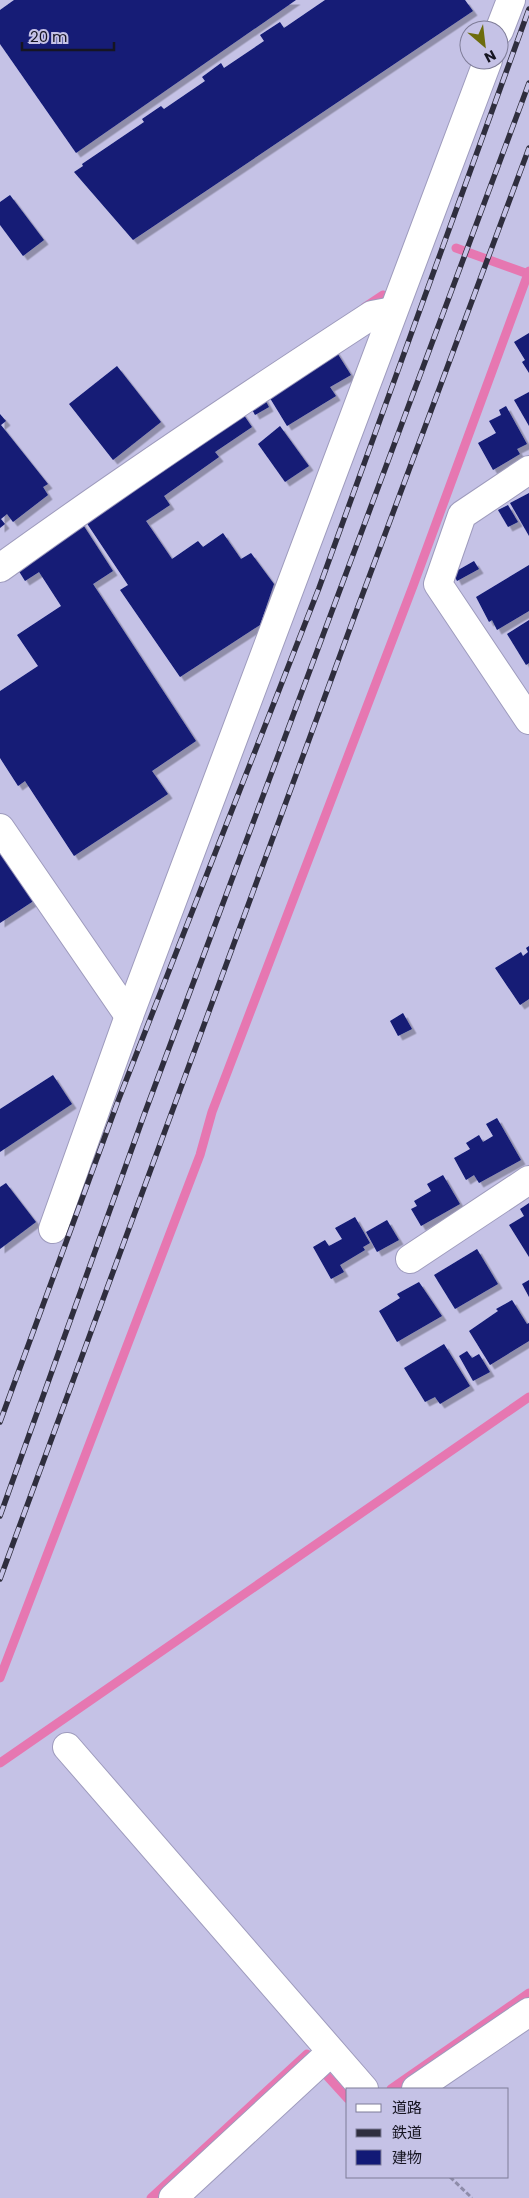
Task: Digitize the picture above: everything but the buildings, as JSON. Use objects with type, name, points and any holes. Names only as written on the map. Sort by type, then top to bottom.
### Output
[{"type":"street","points":[[503,20],[511,0]]},
{"type":"street","points":[[53,1229],[129,1016],[484,70]]},
{"type":"street","points":[[0,568],[78,511],[372,315],[393,311]]},
{"type":"street","points":[[529,470],[462,515],[438,584],[529,720]]},
{"type":"street","points":[[0,828],[129,1016]]},
{"type":"street","points":[[410,1259],[529,1180]]},
{"type":"street","points":[[67,1747],[321,2060],[363,2088]]},
{"type":"street","points":[[417,2088],[529,2012]]},
{"type":"street","points":[[173,2198],[321,2060]]},
{"type":"path","points":[[451,2178],[472,2198]]},
{"type":"waterway","points":[[456,248],[528,274]]},
{"type":"waterway","points":[[0,1678],[200,1155],[212,1112],[413,586],[529,271]]},
{"type":"waterway","points":[[365,307],[383,295]]},
{"type":"waterway","points":[[0,1763],[529,1397]]},
{"type":"waterway","points":[[392,2088],[529,1993]]},
{"type":"waterway","points":[[151,2198],[307,2054],[346,2097]]},
{"type":"railway","points":[[0,1422],[118,1101],[319,588],[529,9]]},
{"type":"railway","points":[[0,1516],[144,1115],[529,83]]},
{"type":"railway","points":[[0,1579],[529,148]]}]
